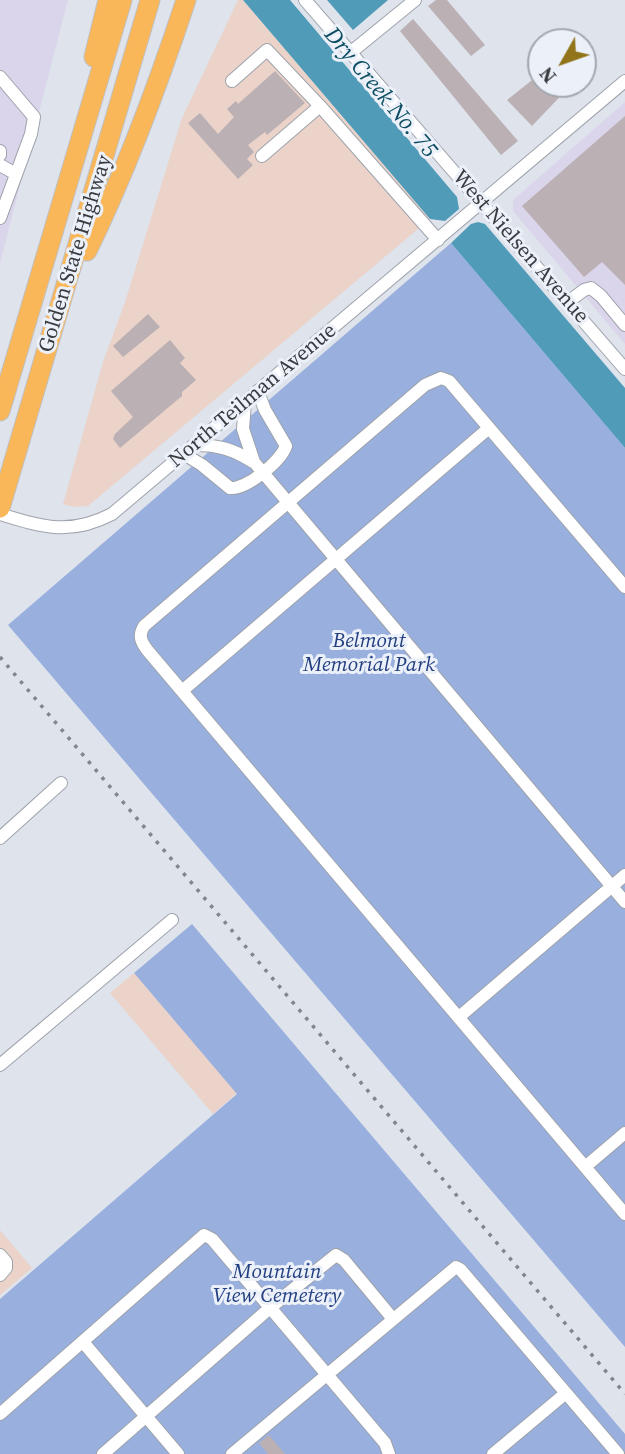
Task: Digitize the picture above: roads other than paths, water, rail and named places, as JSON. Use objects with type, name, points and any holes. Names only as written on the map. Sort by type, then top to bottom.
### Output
[{"type":"highway","points":[[7,387],[108,0]]},
{"type":"highway","name":"Golden State Highway","points":[[0,411],[122,0]]},
{"type":"highway","name":"Golden State Highway","points":[[0,508],[150,0]]},
{"type":"highway","points":[[63,299],[102,220],[170,49],[186,0]]},
{"type":"street","name":"West Nielsen Avenue","points":[[305,0],[625,369]]},
{"type":"street","points":[[350,53],[415,0]]},
{"type":"street","points":[[232,81],[267,50],[438,240]]},
{"type":"street","points":[[0,77],[34,117],[31,134],[0,218]]},
{"type":"street","name":"North Teilman Avenue","points":[[0,514],[36,525],[75,528],[99,521],[125,504],[623,86]]},
{"type":"street","points":[[262,156],[320,106]]},
{"type":"street","points":[[0,164],[16,174]]},
{"type":"street","points":[[568,302],[591,288],[625,325]]},
{"type":"street","points":[[625,587],[449,381],[441,378],[433,380],[140,632],[141,641],[182,691],[625,1214]]},
{"type":"street","points":[[189,450],[202,465],[230,488],[245,486],[258,467],[284,453],[286,446],[265,411],[258,392]]},
{"type":"street","points":[[245,402],[243,429],[258,467]]},
{"type":"street","points":[[182,691],[489,428]]},
{"type":"street","points":[[189,450],[217,445],[230,448],[258,467],[625,902]]},
{"type":"street","points":[[0,838],[61,783]]},
{"type":"street","points":[[459,1017],[625,875]]},
{"type":"street","points":[[0,1065],[172,920]]},
{"type":"street","points":[[585,1167],[625,1133]]},
{"type":"street","points":[[0,1413],[204,1235],[212,1239],[328,1373],[385,1443],[389,1454]]},
{"type":"street","points":[[0,1255],[6,1262],[6,1268],[0,1275]]},
{"type":"street","points":[[103,1454],[271,1307],[336,1255],[344,1260],[393,1319]]},
{"type":"street","points":[[232,1454],[456,1267],[618,1454]]},
{"type":"street","points":[[83,1342],[178,1454]]},
{"type":"street","points":[[493,1454],[566,1393]]},
{"type":"railway","points":[[0,657],[625,1394]]},
{"type":"water label","name":"Dry Creek No. 75","points":[[380,93]]},
{"type":"park label","name":"Belmont Memorial Park","points":[[369,654]]},
{"type":"park label","name":"Mountain View Cemetery","points":[[277,1285]]}]
